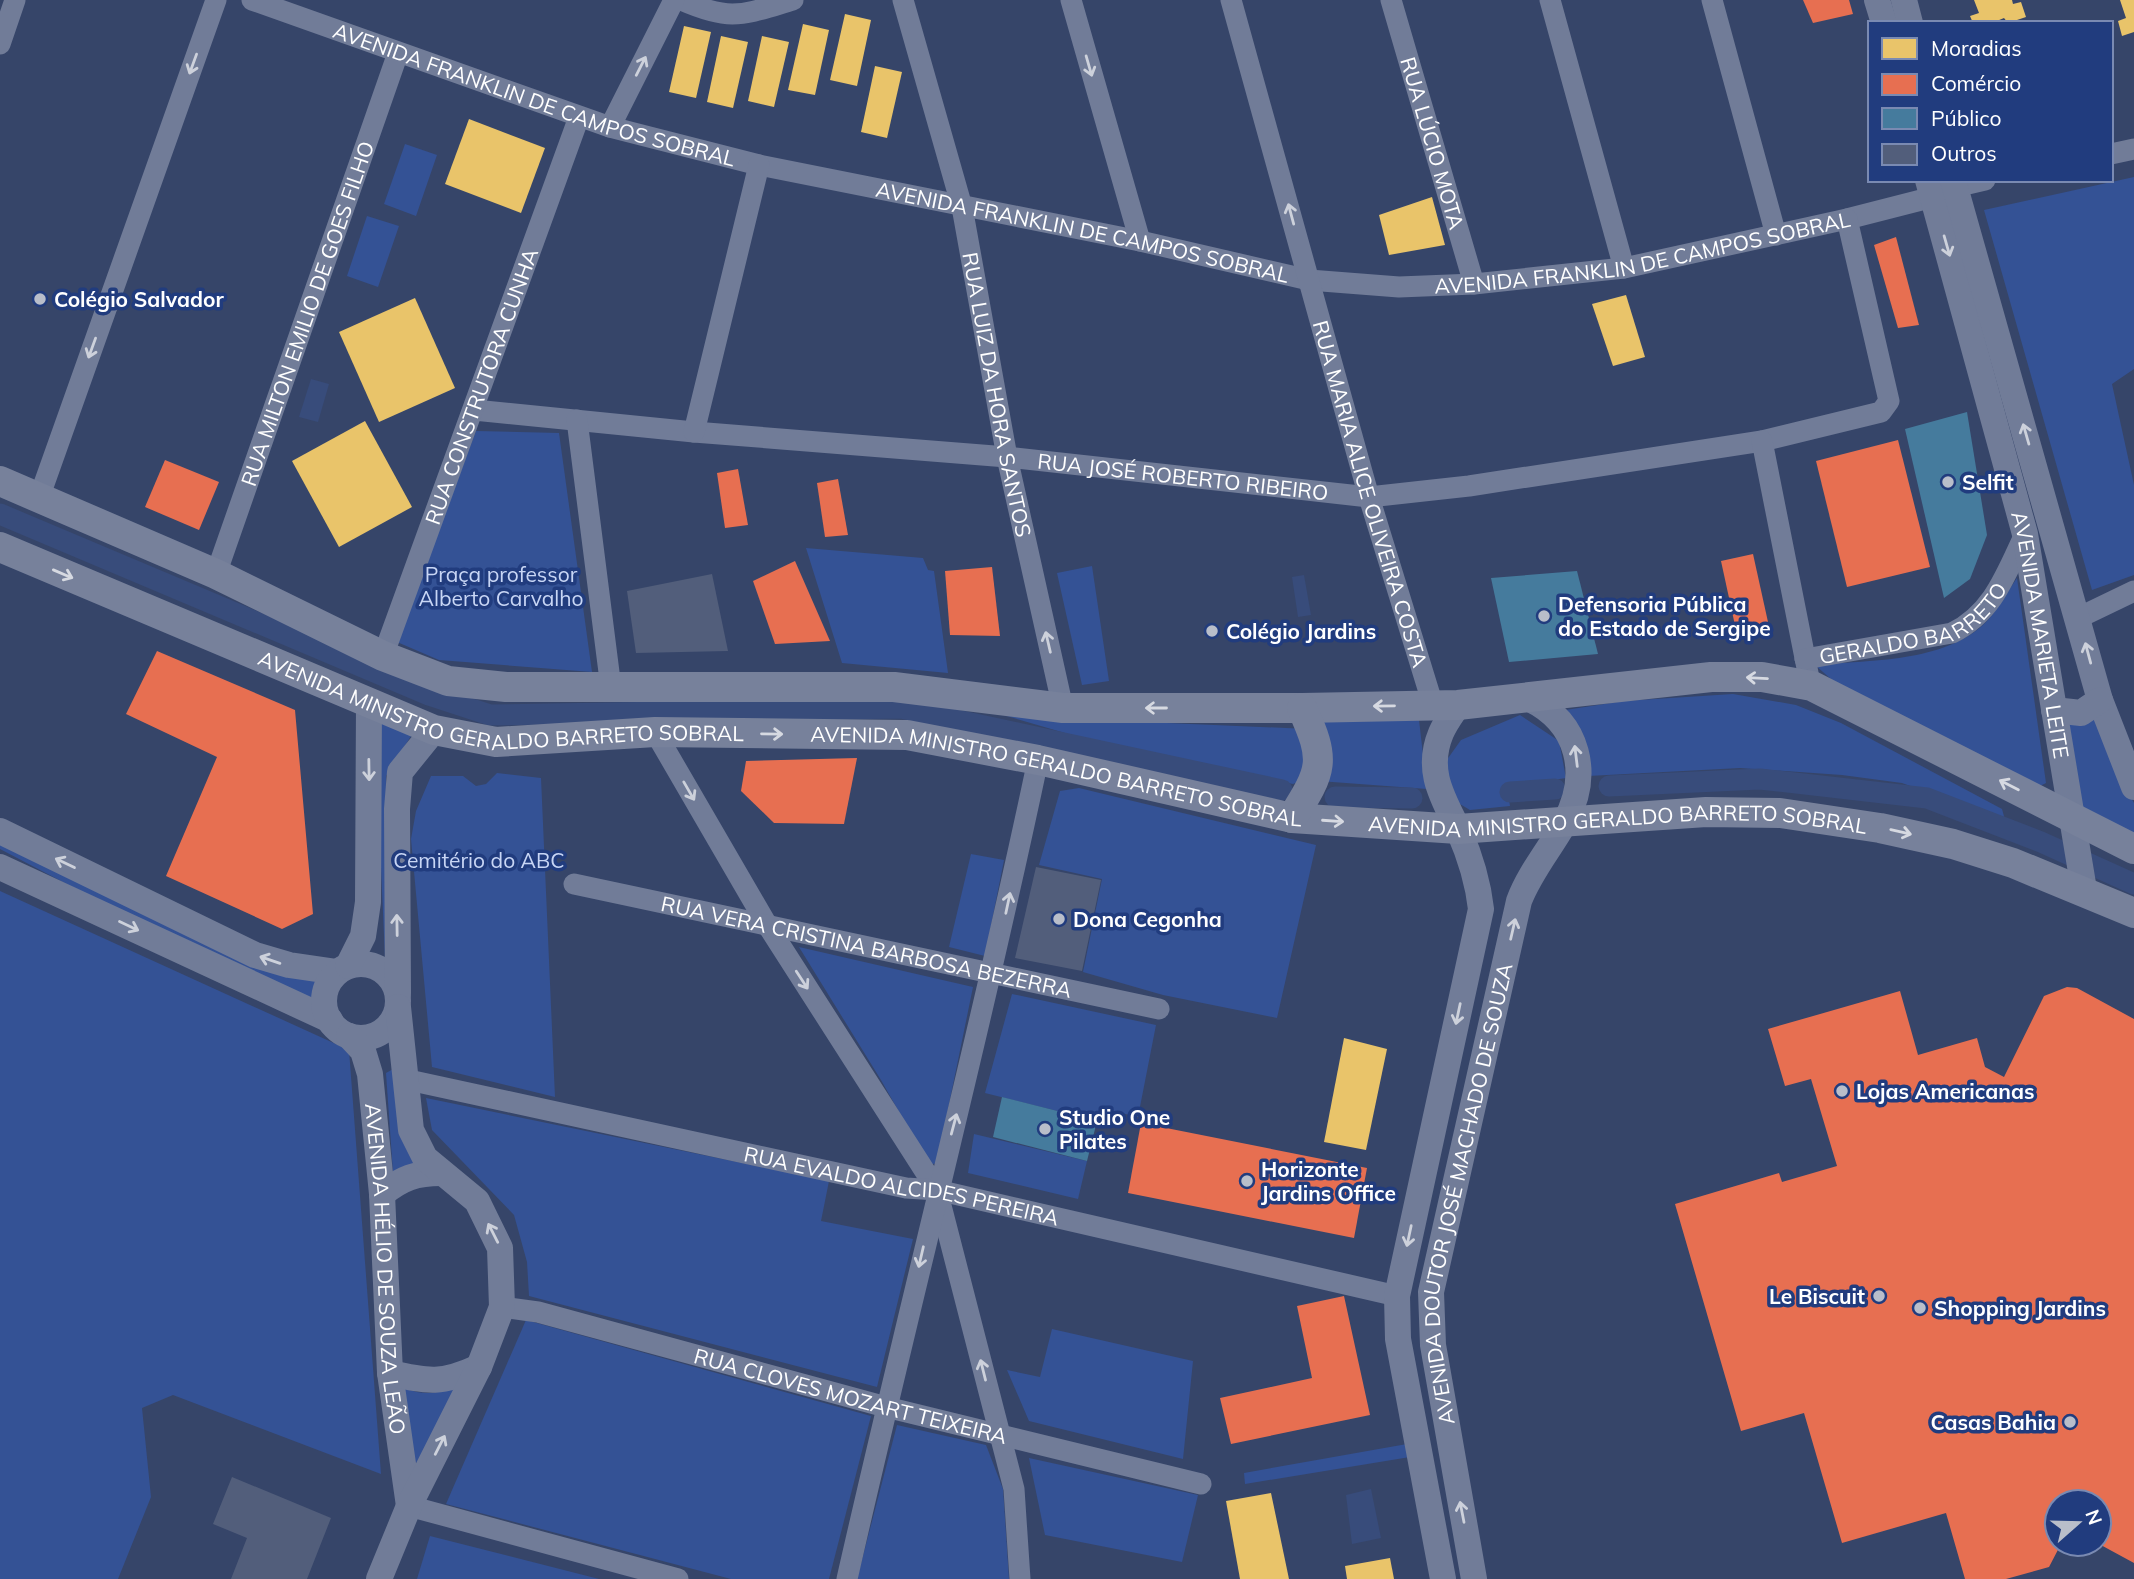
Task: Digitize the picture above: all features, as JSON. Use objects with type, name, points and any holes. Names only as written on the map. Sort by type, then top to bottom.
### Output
[{"type":"main road","name":"AVENIDA MINISTRO GERALDO BARRETO SOBRAL","points":[[0,481],[216,574],[383,656],[448,681],[474,685],[611,688],[894,687],[1063,708],[1302,708],[1445,705],[1530,699],[1583,690],[1711,677],[1809,673],[2072,825],[2134,849]]},
{"type":"main road","name":"AVENIDA MINISTRO GERALDO BARRETO SOBRAL","points":[[0,547],[434,730],[496,742],[655,732],[907,735],[1038,760],[1292,818],[1458,829],[1706,812],[1780,813],[1871,826],[1953,844],[2082,883],[2134,913]]},
{"type":"main road","points":[[1292,818],[1313,784],[1320,757],[1316,738],[1302,708]]},
{"type":"street","points":[[0,44],[15,0]]},
{"type":"street","points":[[38,498],[216,0]]},
{"type":"street","name":"AVENIDA FRANKLIN DE CAMPOS SOBRAL","points":[[252,0],[610,127],[759,165],[1140,242],[1309,280],[1399,287],[1474,284],[1624,268],[1847,219],[1942,186],[1971,182]]},
{"type":"street","points":[[610,127],[674,0]]},
{"type":"street","points":[[681,0],[713,14],[729,16],[793,0]]},
{"type":"street","name":"RUA LUIZ DA HORA SANTOS","points":[[904,0],[962,207],[1007,457],[1063,708]]},
{"type":"street","points":[[1071,0],[1140,242]]},
{"type":"street","name":"RUA MARIA ALICE OLIVEIRA COSTA","points":[[1231,0],[1369,496],[1445,705]]},
{"type":"street","name":"RUA LÚCIO MOTA","points":[[1391,0],[1474,284]]},
{"type":"street","points":[[1550,0],[1624,268]]},
{"type":"street","points":[[1713,0],[1776,235]]},
{"type":"street","points":[[1877,0],[1883,21]]},
{"type":"street","points":[[1904,0],[1909,21]]},
{"type":"street","name":"RUA MILTON EMILIO DE GOES FILHO","points":[[216,574],[398,53]]},
{"type":"street","name":"RUA CONSTRUTORA CUNHA","points":[[383,656],[579,117]]},
{"type":"street","points":[[2113,154],[2134,149]]},
{"type":"street","points":[[694,432],[759,165]]},
{"type":"street","name":"AVENIDA MARIETA LEITE","points":[[1942,186],[2025,534],[2082,883]]},
{"type":"street","name":"AVENIDA MARIETA LEITE","points":[[1942,186],[2078,618],[2100,700],[2134,787]]},
{"type":"street","name":"RUA JOSÉ ROBERTO RIBEIRO","points":[[474,410],[694,432],[1007,457],[1369,496],[1469,486],[1762,441],[1881,412],[1889,401],[1847,219]]},
{"type":"street","points":[[577,420],[611,688]]},
{"type":"street","points":[[1762,441],[1809,673]]},
{"type":"street","name":"GERALDO BARRETO","points":[[1809,673],[1970,624],[1984,611],[2000,588],[2025,534]]},
{"type":"street","points":[[2078,618],[2134,591]]},
{"type":"street","points":[[1530,699],[1551,709],[1576,748],[1577,783],[1565,822]]},
{"type":"street","points":[[2054,710],[2081,713],[2100,700]]},
{"type":"street","points":[[340,1028],[325,995],[363,936],[368,902],[369,702]]},
{"type":"street","points":[[1445,705],[1434,763],[1437,788],[1458,829]]},
{"type":"street","name":"AVENIDA HÉLIO DE SOUZA LEÃO","points":[[379,1579],[409,1506],[479,1367],[502,1307],[500,1248],[477,1201],[425,1158],[411,1130],[404,1079],[398,1000],[397,823],[400,772],[434,730]]},
{"type":"street","points":[[655,732],[766,923],[937,1190],[1014,1489],[1020,1579]]},
{"type":"street","points":[[847,1579],[937,1190],[993,971],[1038,760]]},
{"type":"street","name":"AVENIDA DOUTOR JOSÉ MACHADO DE SOUZA","points":[[1474,1579],[1433,1345],[1431,1292],[1519,901],[1528,879],[1565,822]]},
{"type":"street","name":"AVENIDA DOUTOR JOSÉ MACHADO DE SOUZA","points":[[1443,1579],[1398,1339],[1397,1296],[1481,909],[1478,885],[1458,829]]},
{"type":"street","points":[[0,831],[256,955],[289,965],[343,969],[373,965],[393,981],[398,1000],[386,1029],[375,1035],[340,1028],[0,867]]},
{"type":"street","name":"RUA VERA CRISTINA BARBOSA BEZERRA","points":[[574,884],[993,971],[1159,1009]]},
{"type":"street","name":"AVENIDA HÉLIO DE SOUZA LEÃO","points":[[340,1028],[363,1051],[369,1074],[382,1194],[390,1373],[409,1506]]},
{"type":"street","name":"RUA EVALDO ALCIDES PEREIRA","points":[[404,1079],[906,1188],[937,1190],[1397,1296]]},
{"type":"street","points":[[382,1194],[400,1180],[418,1173],[442,1173]]},
{"type":"street","name":"RUA CLOVES MOZART TEIXEIRA","points":[[502,1307],[538,1312],[886,1407],[1201,1484]]},
{"type":"street","points":[[390,1373],[449,1381],[479,1367]]},
{"type":"street","points":[[409,1506],[678,1579]]},
{"type":"green space","points":[[405,144],[437,155],[416,216],[384,204]]},
{"type":"green space","points":[[2134,177],[2134,369],[2112,384],[2134,485],[2134,575],[2092,590],[1984,210]]},
{"type":"green space","points":[[367,216],[399,226],[378,287],[347,276]]},
{"type":"green space","name":"Praça professor Alberto Carvalho","points":[[476,431],[559,433],[592,672],[439,660],[397,642]]},
{"type":"green space","points":[[806,548],[923,558],[928,570],[934,571],[948,673],[842,663]]},
{"type":"green space","points":[[1092,566],[1109,681],[1082,685],[1057,573]]},
{"type":"green space","points":[[2017,578],[2046,783],[2034,789],[1848,694],[1815,665],[1905,657],[1949,645],[1986,622]]},
{"type":"green space","points":[[1733,694],[1796,705],[1841,723],[2002,809],[2005,820],[1902,783],[1842,775],[1740,768],[1588,776],[1559,711],[1624,701]]},
{"type":"green space","points":[[374,709],[416,728],[386,776],[385,958]]},
{"type":"green space","points":[[2098,710],[2124,786],[2134,803],[2134,839],[2080,814],[2063,719]]},
{"type":"green space","points":[[1520,715],[1559,741],[1566,778],[1507,787],[1510,806],[1470,810],[1453,800],[1446,761],[1461,740]]},
{"type":"green space","points":[[1007,716],[1308,729],[1304,780],[1293,784],[1130,752]]},
{"type":"green space","points":[[1419,720],[1427,789],[1319,781],[1323,722]]},
{"type":"green space","name":"Cemitério do ABC","points":[[497,773],[541,778],[555,1097],[432,1067],[411,839],[416,811],[431,776],[463,776],[476,786],[486,784]]},
{"type":"green space","points":[[1079,788],[1316,845],[1277,1018],[1163,995],[1083,972],[1102,879],[1039,865],[1060,791]]},
{"type":"green space","points":[[0,837],[327,973],[321,1009],[143,924],[0,849]]},
{"type":"green space","points":[[971,854],[1004,860],[985,956],[949,947]]},
{"type":"green space","points":[[0,891],[349,1050],[381,1474],[173,1395],[142,1408],[151,1497],[118,1579],[0,1579]]},
{"type":"green space","points":[[799,947],[973,987],[937,1163],[929,1165],[881,1080]]},
{"type":"green space","points":[[1012,994],[1156,1025],[1138,1117],[1100,1108],[1097,1121],[985,1093]]},
{"type":"green space","points":[[395,1068],[419,1166],[393,1173],[386,1073]]},
{"type":"green space","points":[[426,1098],[829,1181],[821,1221],[913,1239],[877,1387],[529,1296],[527,1262],[514,1215],[432,1130]]},
{"type":"green space","points":[[974,1134],[1087,1161],[1078,1199],[968,1173]]},
{"type":"green space","points":[[526,1320],[871,1416],[829,1579],[731,1579],[446,1504]]},
{"type":"green space","points":[[1052,1329],[1193,1361],[1183,1459],[1029,1421],[1007,1370],[1040,1377]]},
{"type":"green space","points":[[464,1384],[406,1480],[399,1385],[415,1392],[432,1393]]},
{"type":"green space","points":[[897,1425],[986,1445],[1003,1489],[1009,1579],[857,1579]]},
{"type":"green space","points":[[1407,1444],[1410,1457],[1245,1484],[1244,1473]]},
{"type":"green space","points":[[1029,1458],[1198,1495],[1182,1562],[1045,1535]]},
{"type":"green space","points":[[430,1536],[599,1579],[417,1579]]},
{"type":"shaded area","points":[[311,379],[329,384],[318,422],[299,417]]},
{"type":"shaded area","points":[[1304,575],[1311,615],[1298,617],[1292,577]]},
{"type":"shaded area","points":[[1371,1489],[1381,1538],[1352,1544],[1346,1495]]},
{"type":"building: Moradias","points":[[1974,0],[2012,0],[2013,4],[2021,2],[2026,17],[2014,21],[2006,21],[2004,18],[1997,21],[1972,21],[1970,16],[1979,13]]},
{"type":"building: Moradias","points":[[2120,0],[2134,0],[2134,32],[2122,36],[2118,21],[2126,18]]},
{"type":"building: Moradias","points":[[845,14],[871,20],[857,86],[830,80]]},
{"type":"building: Moradias","points":[[803,24],[829,30],[815,95],[788,90]]},
{"type":"building: Moradias","points":[[684,26],[711,32],[696,98],[669,92]]},
{"type":"building: Moradias","points":[[721,36],[748,42],[733,108],[707,102]]},
{"type":"building: Moradias","points":[[762,36],[789,42],[774,107],[748,101]]},
{"type":"building: Moradias","points":[[875,66],[902,72],[887,138],[861,132]]},
{"type":"building: Moradias","points":[[469,119],[545,148],[521,213],[445,184]]},
{"type":"building: Moradias","points":[[1432,197],[1445,245],[1389,255],[1379,215]]},
{"type":"building: Moradias","points":[[1626,295],[1645,357],[1613,366],[1592,304]]},
{"type":"building: Moradias","points":[[415,298],[455,388],[379,422],[339,332]]},
{"type":"building: Moradias","points":[[365,421],[412,507],[339,547],[292,461]]},
{"type":"building: Moradias","points":[[1344,1038],[1387,1049],[1366,1150],[1324,1142]]},
{"type":"building: Moradias","points":[[1271,1493],[1289,1579],[1240,1579],[1226,1501]]},
{"type":"building: Moradias","points":[[1390,1558],[1394,1579],[1347,1579],[1345,1566]]},
{"type":"building: Comércio","points":[[1803,0],[1849,0],[1853,14],[1813,23]]},
{"type":"building: Comércio","points":[[1896,237],[1919,325],[1898,328],[1874,245]]},
{"type":"building: Comércio","points":[[1898,440],[1930,567],[1847,587],[1816,461]]},
{"type":"building: Comércio","points":[[165,460],[219,482],[199,530],[145,507]]},
{"type":"building: Comércio","points":[[738,469],[748,525],[725,528],[717,473]]},
{"type":"building: Comércio","points":[[838,479],[848,535],[825,537],[817,483]]},
{"type":"building: Comércio","points":[[1753,554],[1768,622],[1736,630],[1721,561]]},
{"type":"building: Comércio","points":[[795,561],[830,641],[775,644],[753,581]]},
{"type":"building: Comércio","points":[[992,567],[1000,636],[950,635],[945,571]]},
{"type":"building: Comércio","points":[[157,651],[295,710],[313,914],[282,929],[166,876],[217,757],[126,714]]},
{"type":"building: Comércio","points":[[857,758],[844,824],[774,823],[741,791],[746,761]]},
{"type":"building: Comércio","name":"Shopping Jardins","points":[[2067,987],[2077,988],[2134,1019],[2134,1563],[2113,1552],[2113,1488],[2043,1488],[2043,1558],[2054,1558],[2049,1567],[2006,1579],[1965,1579],[1946,1513],[1842,1543],[1804,1413],[1741,1431],[1675,1204],[1779,1173],[1782,1182],[1837,1166],[1811,1079],[1785,1086],[1768,1029],[1900,991],[1918,1055],[1977,1038],[1985,1067],[2004,1077],[2044,996]]},
{"type":"building: Comércio","name":"Horizonte Jardins Office","points":[[1141,1123],[1367,1168],[1354,1238],[1128,1193]]},
{"type":"building: Comércio","points":[[1344,1296],[1370,1415],[1231,1444],[1220,1398],[1312,1378],[1297,1306]]},
{"type":"building: Público","name":"Selfit","points":[[1967,412],[1987,535],[1970,579],[1944,598],[1905,429]]},
{"type":"building: Público","name":"Defensoria Pública do Estado de Sergipe","points":[[1577,571],[1598,654],[1509,662],[1491,578]]},
{"type":"building: Público","name":"Studio One Pilates","points":[[1002,1097],[1097,1121],[1087,1161],[993,1137]]},
{"type":"building: Outros","points":[[712,574],[728,651],[636,653],[627,591]]},
{"type":"building: Outros","name":"Dona Cegonha","points":[[1036,867],[1101,880],[1082,971],[1015,958]]},
{"type":"building: Outros","points":[[232,1477],[331,1518],[307,1579],[231,1579],[247,1538],[213,1524]]},
{"type":"waterway","points":[[0,514],[429,695],[490,715],[901,708],[1282,790]]},
{"type":"waterway","points":[[1609,786],[1760,779],[1927,798],[2041,842],[2134,884]]},
{"type":"waterway","points":[[1510,792],[1555,789]]},
{"type":"waterway","points":[[1335,797],[1412,798]]},
{"type":"place","name":"Colégio Salvador","points":[[40,299]]},
{"type":"place","name":"Selfit","points":[[1948,482]]},
{"type":"place","name":"Defensoria Pública do Estado de Sergipe","points":[[1544,616]]},
{"type":"place","name":"Colégio Jardins","points":[[1212,631]]},
{"type":"place","name":"Dona Cegonha","points":[[1059,919]]},
{"type":"place","name":"Lojas Americanas","points":[[1842,1091]]},
{"type":"place","name":"Studio One Pilates","points":[[1045,1129]]},
{"type":"place","name":"Horizonte Jardins Office","points":[[1247,1181]]},
{"type":"place","name":"Le Biscuit","points":[[1879,1296]]},
{"type":"place","name":"Shopping Jardins","points":[[1920,1308]]},
{"type":"place","name":"Casas Bahia","points":[[2070,1422]]}]
